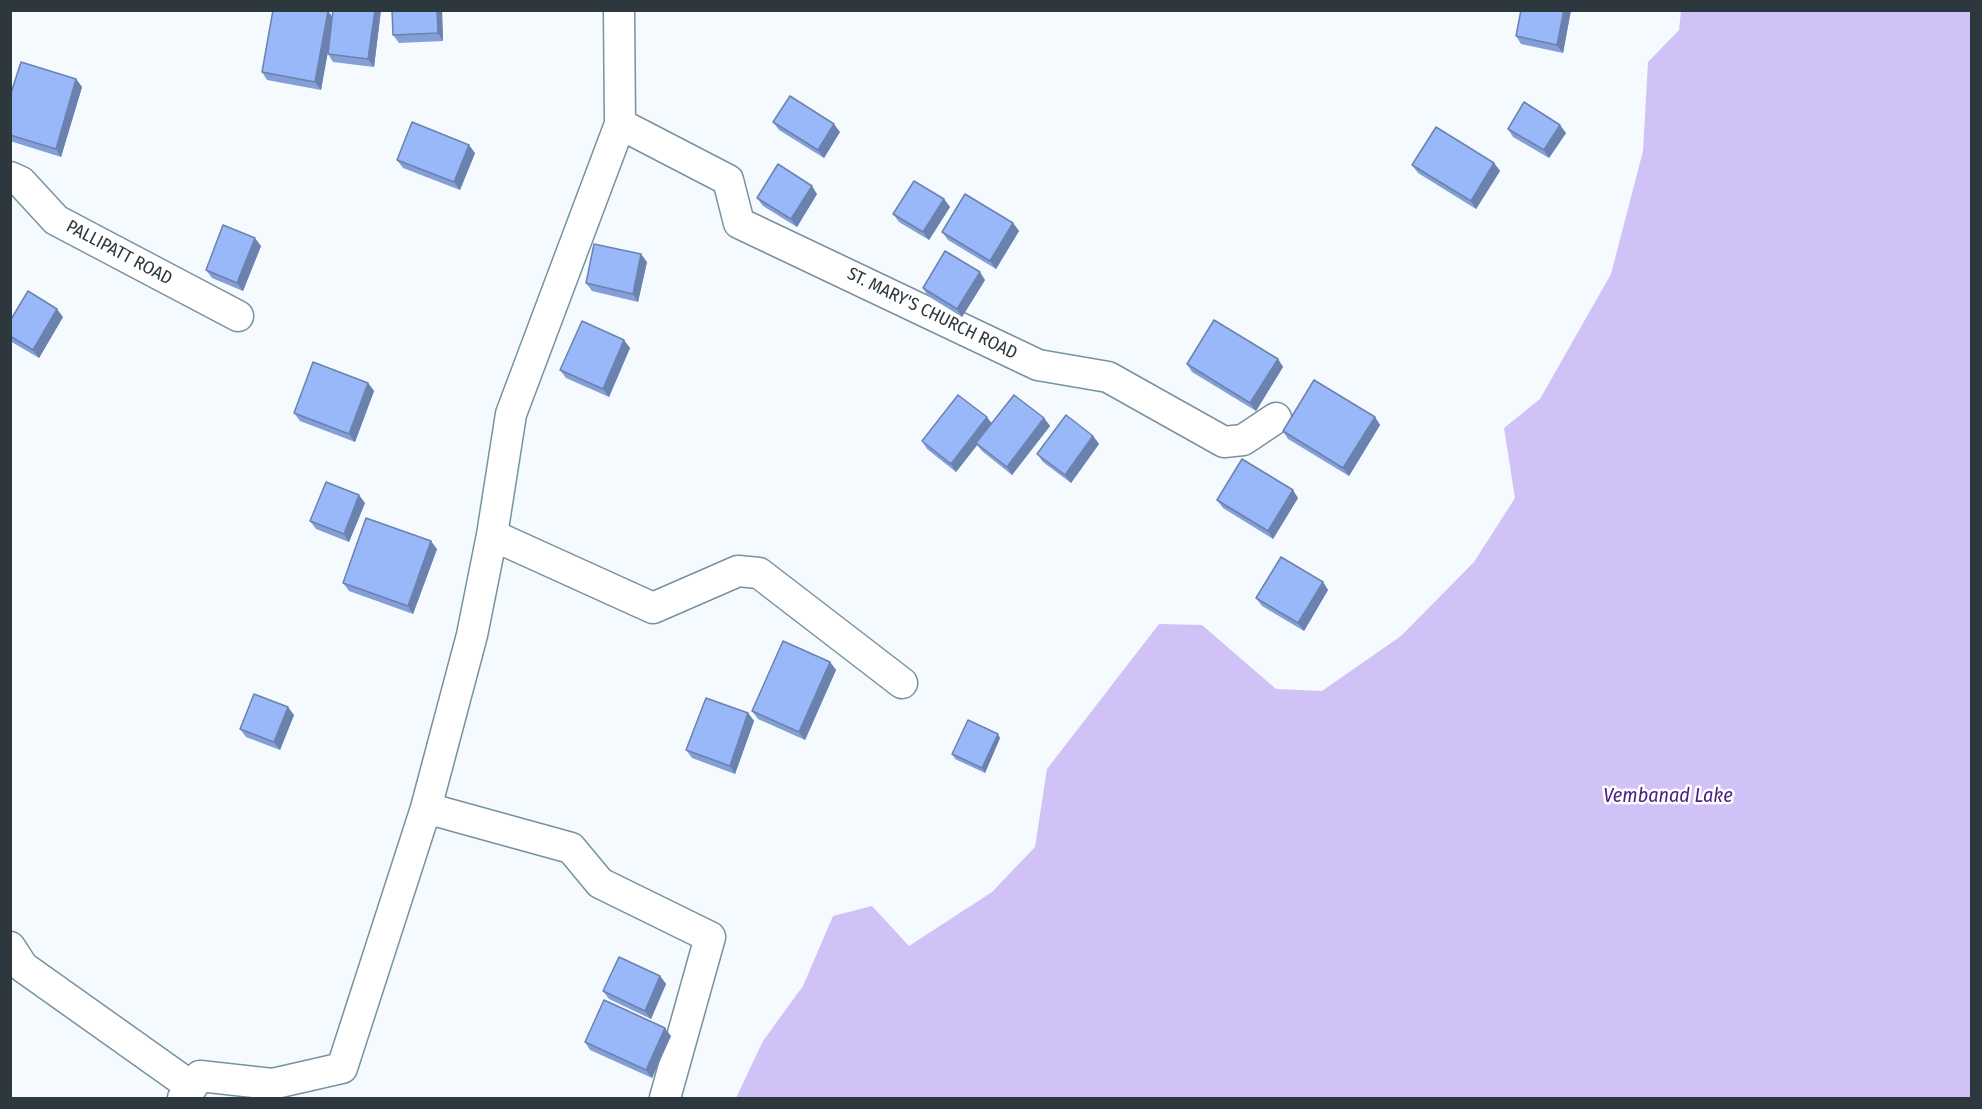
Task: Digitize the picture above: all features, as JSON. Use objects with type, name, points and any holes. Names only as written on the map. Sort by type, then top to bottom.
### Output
[{"type":"street","points":[[10,947],[23,967],[188,1093],[200,1076],[272,1084],[342,1068],[426,808],[472,635],[492,535],[511,414],[620,124],[617,12]]},
{"type":"street","name":"ST. MARY'S CHURCH ROAD","points":[[620,124],[728,180],[740,223],[1038,365],[1108,377],[1224,442],[1243,440],[1276,418]]},
{"type":"street","name":"PALLIPATT ROAD","points":[[10,177],[21,182],[56,220],[238,316]]},
{"type":"street","points":[[492,535],[653,608],[738,571],[759,573],[902,683]]},
{"type":"street","points":[[426,808],[571,848],[600,883],[710,937],[665,1098]]},
{"type":"water","name":"Vembanad Lake","points":[[1681,11],[1971,11],[1971,1098],[736,1098],[763,1041],[803,986],[833,916],[872,906],[909,946],[992,892],[1035,847],[1047,769],[1159,624],[1202,625],[1276,689],[1322,691],[1401,636],[1474,562],[1515,498],[1504,428],[1540,399],[1611,274],[1643,151],[1648,62],[1679,30]]},
{"type":"building","points":[[273,10],[328,11],[315,82],[262,72]]},
{"type":"building","points":[[333,10],[375,10],[368,59],[328,54]]},
{"type":"building","points":[[392,10],[437,10],[438,33],[393,35]]},
{"type":"building","points":[[1521,10],[1564,10],[1557,45],[1516,36]]},
{"type":"building","points":[[21,62],[76,79],[56,149],[10,135],[10,96]]},
{"type":"building","points":[[790,96],[834,124],[818,150],[773,122]]},
{"type":"building","points":[[1524,102],[1560,125],[1544,150],[1508,129]]},
{"type":"building","points":[[412,122],[469,145],[454,182],[397,160]]},
{"type":"building","points":[[1436,127],[1494,163],[1471,201],[1412,165]]},
{"type":"building","points":[[778,164],[812,186],[791,219],[757,198]]},
{"type":"building","points":[[914,181],[944,199],[923,232],[893,214]]},
{"type":"building","points":[[965,194],[1013,223],[990,261],[942,232]]},
{"type":"building","points":[[223,225],[255,238],[237,283],[206,270]]},
{"type":"building","points":[[594,244],[641,254],[633,294],[586,283]]},
{"type":"building","points":[[945,251],[980,272],[957,309],[923,288]]},
{"type":"building","points":[[28,291],[57,309],[33,350],[10,336],[10,321]]},
{"type":"building","points":[[1214,320],[1278,359],[1250,403],[1187,364]]},
{"type":"building","points":[[582,321],[624,340],[603,389],[560,370]]},
{"type":"building","points":[[313,362],[368,383],[349,434],[294,413]]},
{"type":"building","points":[[1314,380],[1375,417],[1343,468],[1283,431]]},
{"type":"building","points":[[958,395],[987,417],[951,464],[922,441]]},
{"type":"building","points":[[1014,395],[1044,418],[1007,467],[976,443]]},
{"type":"building","points":[[1066,415],[1093,436],[1065,475],[1037,454]]},
{"type":"building","points":[[1242,459],[1293,490],[1268,531],[1217,500]]},
{"type":"building","points":[[326,482],[359,495],[344,534],[310,521]]},
{"type":"building","points":[[366,518],[431,541],[408,606],[343,583]]},
{"type":"building","points":[[1281,557],[1323,582],[1298,623],[1256,598]]},
{"type":"building","points":[[783,641],[830,662],[799,732],[752,711]]},
{"type":"building","points":[[254,694],[288,707],[274,742],[240,729]]},
{"type":"building","points":[[706,698],[748,713],[730,766],[686,750]]},
{"type":"building","points":[[968,720],[998,734],[982,768],[952,754]]},
{"type":"building","points":[[619,957],[660,976],[645,1011],[603,991]]},
{"type":"building","points":[[604,1000],[665,1028],[646,1070],[585,1042]]}]
